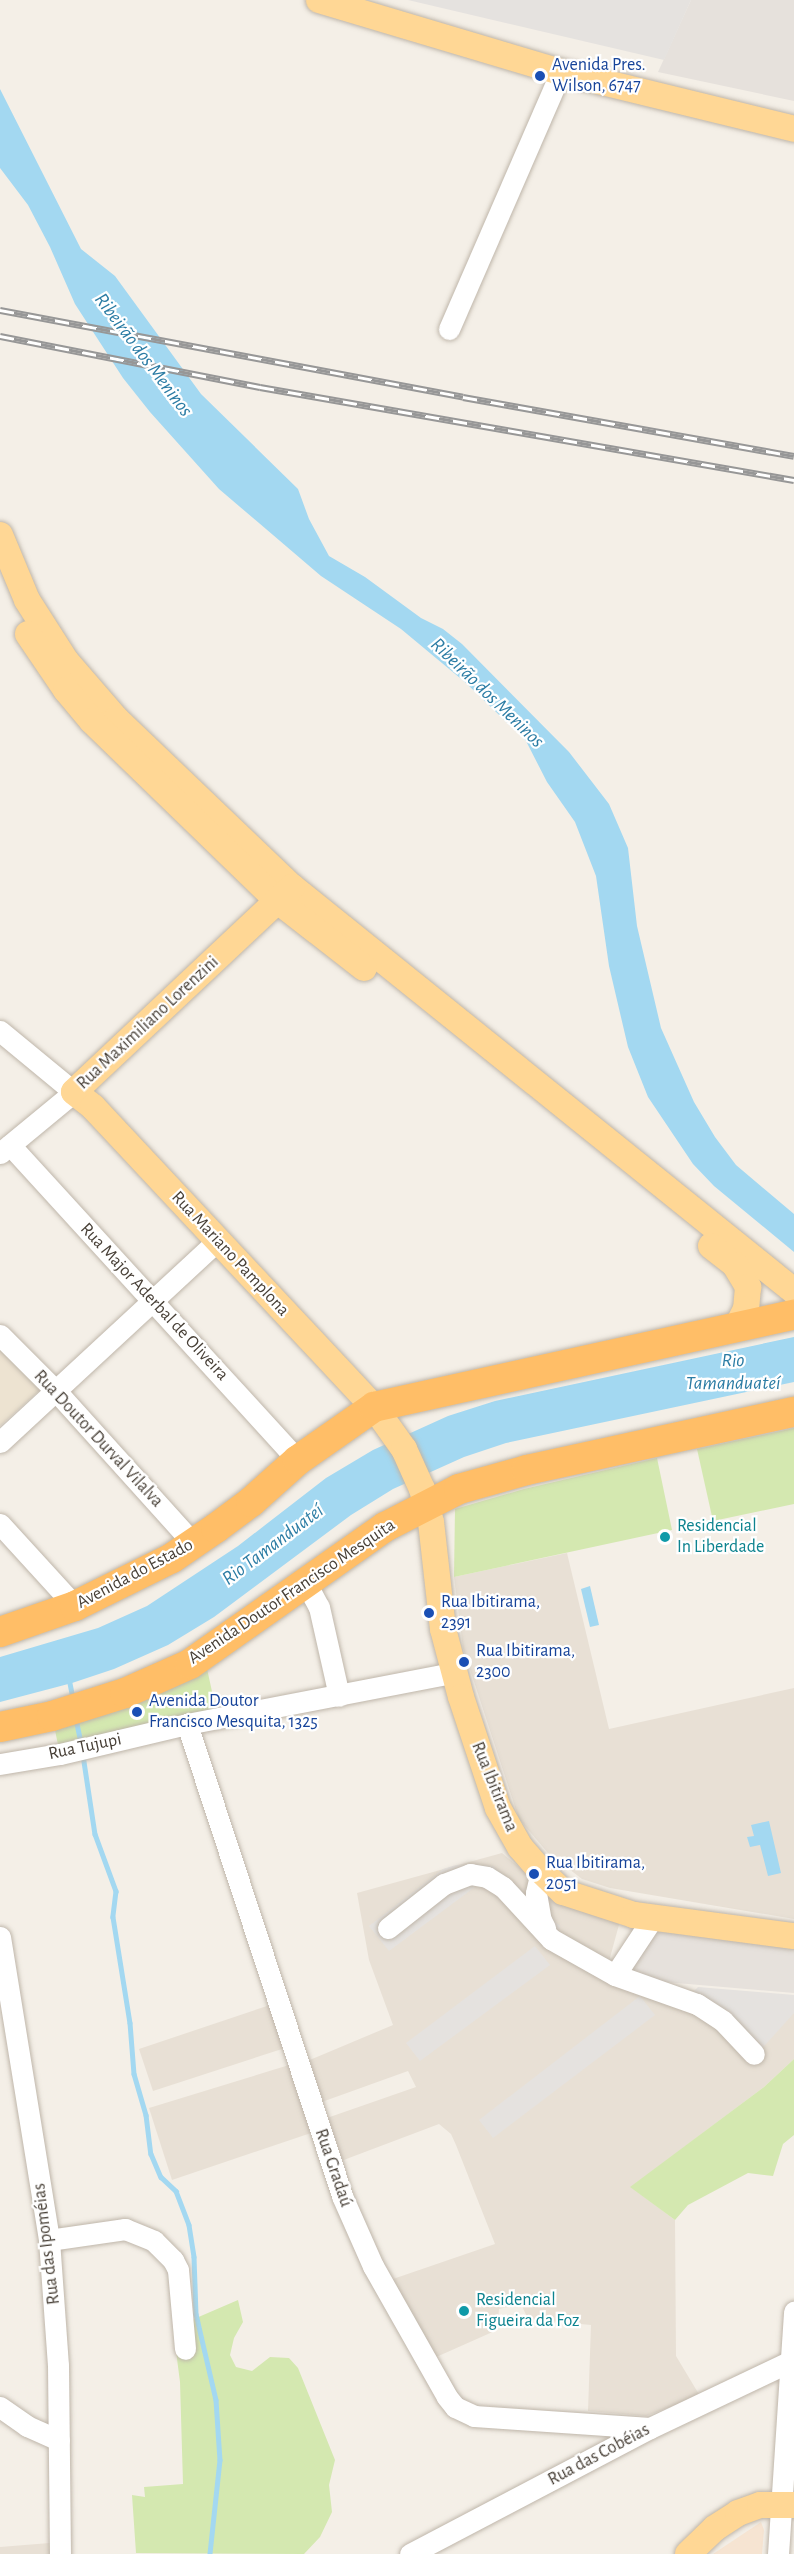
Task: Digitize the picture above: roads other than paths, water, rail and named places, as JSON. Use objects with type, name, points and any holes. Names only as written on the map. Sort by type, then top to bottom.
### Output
[{"type":"highway","points":[[381,1415],[794,1315]]},
{"type":"highway","name":"Avenida Doutor Francisco Mesquita","points":[[0,1727],[52,1716],[125,1693],[190,1664],[424,1497],[526,1470],[794,1412]]},
{"type":"highway","name":"Avenida do Estado","points":[[0,1632],[75,1606],[194,1544],[251,1502],[298,1460],[381,1415]]},
{"type":"main road","points":[[318,0],[561,72],[794,129]]},
{"type":"main road","points":[[0,535],[27,600],[66,661],[116,719],[285,894],[794,1291]]},
{"type":"main road","points":[[0,580],[27,633],[66,690],[93,721],[285,894],[735,1265],[748,1287],[746,1309],[737,1327]]},
{"type":"main road","name":"Rua Maximiliano Lorenzini","points":[[74,1092],[285,894]]},
{"type":"main road","name":"Rua Mariano Pamplona","points":[[74,1092],[93,1107],[381,1415],[404,1449],[424,1497]]},
{"type":"main road","name":"Rua Ibitirama","points":[[424,1497],[432,1528],[443,1629],[453,1673],[498,1808],[520,1847],[563,1892],[652,1919],[794,1936]]},
{"type":"main road","points":[[688,2554],[715,2528],[738,2513],[760,2505],[788,2505]]},
{"type":"street","points":[[448,329],[561,72]]},
{"type":"street","name":"Rua Mariano Pamplona","points":[[0,1031],[74,1092]]},
{"type":"street","name":"Rua Maximiliano Lorenzini","points":[[5,1149],[74,1092]]},
{"type":"street","name":"Rua Major Aderbal de Oliveira","points":[[5,1149],[154,1302],[298,1460]]},
{"type":"street","points":[[0,1442],[154,1302],[217,1241]]},
{"type":"street","name":"Rua Doutor Durval Vilalva","points":[[0,1335],[56,1391],[194,1544]]},
{"type":"street","points":[[0,1524],[75,1606]]},
{"type":"street","points":[[306,1582],[319,1607],[339,1696]]},
{"type":"street","name":"Rua Tujupi","points":[[0,1764],[60,1754],[187,1724],[453,1673]]},
{"type":"street","name":"Rua Gradaú","points":[[187,1724],[342,2196],[374,2266],[447,2397],[455,2407],[474,2416],[650,2428]]},
{"type":"street","points":[[541,1871],[536,1893],[538,1907],[541,1920],[551,1939]]},
{"type":"street","points":[[388,1928],[444,1884],[470,1874],[478,1874],[503,1887],[551,1939],[615,1976],[697,2004],[723,2021],[754,2054]]},
{"type":"street","points":[[615,1976],[652,1919]]},
{"type":"street","name":"Rua das Ipoméias","points":[[0,1937],[49,2240],[58,2365],[60,2554]]},
{"type":"street","points":[[49,2240],[90,2232],[125,2229],[154,2241],[173,2260],[178,2270],[185,2349]]},
{"type":"street","points":[[778,2554],[788,2505],[794,2312]]},
{"type":"street","name":"Rua das Cobéias","points":[[410,2554],[650,2428],[791,2361]]},
{"type":"street","points":[[0,2407],[27,2426],[59,2440]]},
{"type":"water","name":"Ribeirão dos Meninos","points":[[0,89],[81,249],[115,276],[201,394],[298,489],[309,519],[329,556],[365,577],[421,618],[443,629],[462,644],[569,752],[609,804],[628,848],[637,926],[661,1028],[694,1102],[715,1137],[736,1165],[794,1214],[794,1252],[714,1186],[693,1164],[648,1097],[628,1047],[609,966],[596,876],[575,822],[547,782],[526,741],[466,683],[401,629],[321,576],[219,489],[150,412],[123,378],[75,304],[50,247],[28,205],[0,168]]},
{"type":"water","name":"Rio Tamanduateí","points":[[794,1337],[794,1382],[506,1443],[464,1457],[393,1489],[351,1515],[214,1617],[168,1645],[114,1669],[0,1702],[0,1657],[98,1628],[147,1606],[238,1546],[326,1478],[373,1450],[448,1416],[495,1401]]},
{"type":"water","points":[[590,1586],[599,1625],[590,1627],[581,1589]]},
{"type":"water","points":[[769,1821],[781,1873],[768,1876],[760,1845],[750,1847],[747,1837],[754,1836],[751,1825]]},
{"type":"waterway","points":[[69,1678],[73,1699]]},
{"type":"waterway","points":[[76,1719],[81,1743]]},
{"type":"waterway","points":[[83,1755],[95,1834],[116,1891],[113,1917],[130,2023],[134,2074],[146,2115],[151,2154],[161,2177],[176,2191],[189,2225],[194,2257],[196,2314],[216,2400],[220,2460],[210,2554]]},
{"type":"railway","points":[[0,310],[463,397],[794,456]]},
{"type":"railway","points":[[0,336],[260,387],[794,480]]},
{"type":"place","name":"Avenida Pres. Wilson, 6747","points":[[540,76]]},
{"type":"place","name":"Residencial In Liberdade","points":[[665,1537]]},
{"type":"place","name":"Rua Ibitirama, 2391","points":[[429,1613]]},
{"type":"place","name":"Rua Ibitirama, 2300","points":[[464,1662]]},
{"type":"place","name":"Avenida Doutor Francisco Mesquita, 1325","points":[[137,1712]]},
{"type":"place","name":"Rua Ibitirama, 2051","points":[[534,1874]]},
{"type":"place","name":"Residencial Figueira da Foz","points":[[464,2311]]}]
